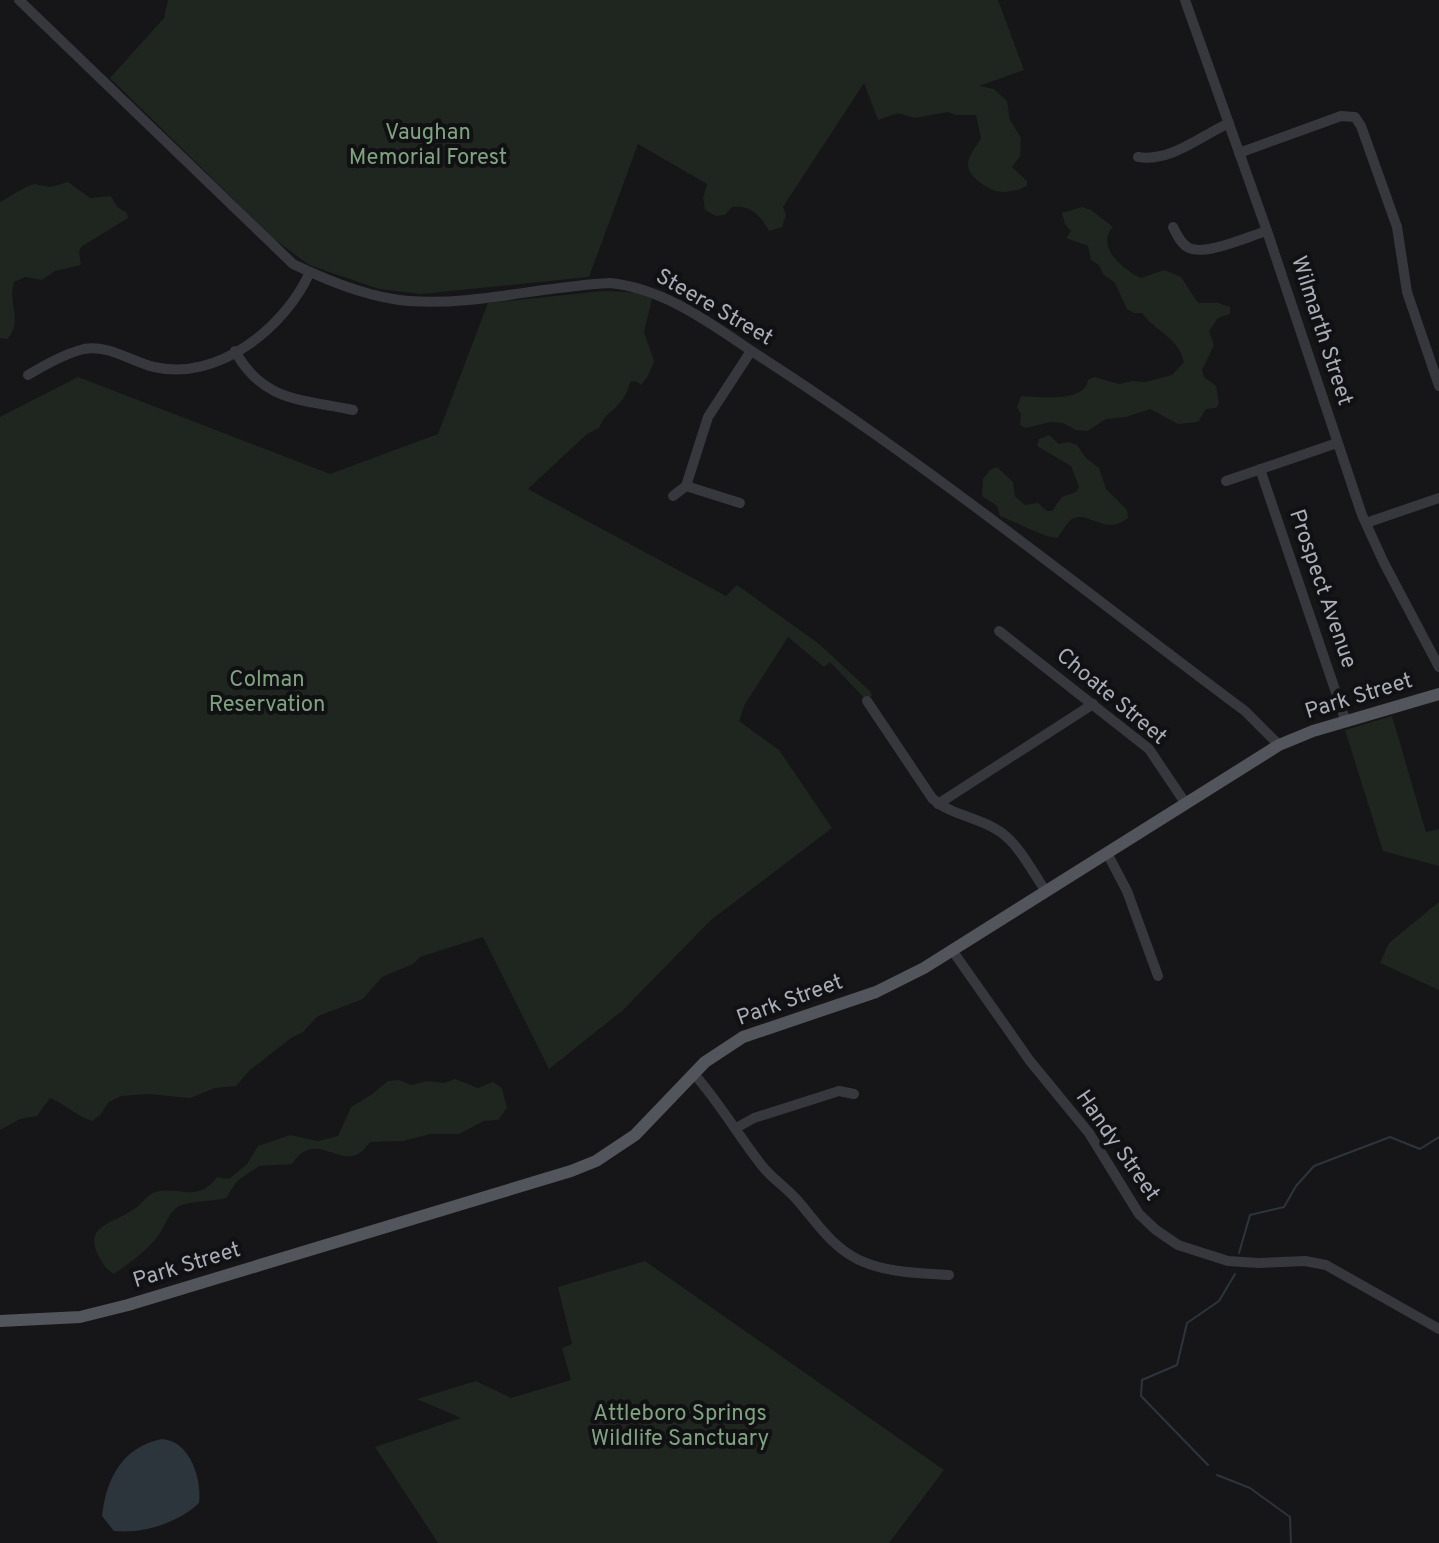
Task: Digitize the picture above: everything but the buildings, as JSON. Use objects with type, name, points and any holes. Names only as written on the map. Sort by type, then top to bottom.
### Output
[{"type":"main road","name":"Park Street","points":[[0,1321],[51,1320],[100,1312],[571,1171],[615,1150],[635,1135],[714,1055],[743,1037],[876,992],[924,968],[1279,745],[1439,694]]},
{"type":"street","name":"Steere Street","points":[[19,0],[277,252],[293,264],[375,295],[408,301],[449,300],[583,284],[636,286],[678,305],[874,433],[1245,711],[1279,745]]},
{"type":"street","name":"Wilmarth Street","points":[[1185,0],[1366,523],[1439,667]]},
{"type":"street","points":[[1239,153],[1341,116],[1355,117],[1397,227],[1407,292],[1439,386]]},
{"type":"street","points":[[1138,157],[1153,159],[1167,156],[1229,123]]},
{"type":"street","points":[[1173,227],[1182,242],[1199,250],[1267,231]]},
{"type":"street","points":[[28,375],[86,348],[118,353],[150,366],[175,371],[192,370],[235,351],[275,325],[302,289],[310,272]]},
{"type":"street","points":[[235,351],[258,382],[272,392],[353,410]]},
{"type":"street","points":[[673,496],[686,486],[708,417],[751,351]]},
{"type":"street","points":[[1226,481],[1337,443]]},
{"type":"street","name":"Prospect Avenue","points":[[1260,469],[1346,722]]},
{"type":"street","points":[[686,486],[740,503]]},
{"type":"street","points":[[1366,523],[1439,498]]},
{"type":"street","name":"Choate Street","points":[[999,631],[1149,749],[1186,804]]},
{"type":"street","points":[[867,701],[925,791],[938,804],[1003,833],[1045,890]]},
{"type":"street","points":[[938,804],[1093,704]]},
{"type":"street","points":[[1107,853],[1127,891],[1158,976]]},
{"type":"street","name":"Handy Street","points":[[952,950],[1030,1061],[1089,1133],[1139,1214],[1156,1230],[1178,1245],[1228,1261],[1305,1261],[1326,1265],[1439,1329]]},
{"type":"street","points":[[694,1074],[765,1169],[799,1202],[826,1236],[857,1259],[896,1271],[949,1275]]},
{"type":"street","points":[[736,1128],[754,1118],[839,1091],[854,1094]]},
{"type":"green space","name":"Vaughan Memorial Forest","points":[[168,0],[998,0],[1024,70],[979,86],[994,89],[1007,101],[1010,120],[1021,138],[1020,156],[1012,167],[1027,181],[1027,186],[1003,192],[993,190],[973,176],[968,167],[969,160],[981,138],[976,115],[948,112],[915,118],[898,113],[878,120],[864,83],[783,207],[786,215],[782,227],[769,231],[750,209],[732,207],[725,215],[716,216],[705,210],[703,198],[707,184],[638,144],[589,277],[421,294],[379,289],[309,265],[273,238],[110,78],[164,18]]},
{"type":"green space","points":[[68,182],[90,198],[111,196],[128,218],[81,247],[81,265],[55,271],[42,280],[25,277],[14,282],[14,326],[7,339],[0,338],[0,202],[34,184],[50,187]]},
{"type":"green space","points":[[1082,207],[1113,227],[1108,234],[1109,249],[1126,269],[1141,278],[1164,270],[1181,277],[1198,303],[1218,303],[1230,307],[1230,314],[1218,318],[1209,331],[1214,345],[1202,370],[1204,377],[1216,386],[1219,403],[1216,408],[1206,409],[1198,422],[1178,424],[1150,409],[1126,417],[1106,419],[1087,431],[1076,430],[1063,423],[1051,422],[1026,428],[1020,425],[1021,414],[1017,407],[1021,396],[1070,395],[1079,392],[1094,377],[1119,384],[1145,382],[1172,375],[1184,362],[1177,346],[1142,313],[1127,309],[1115,283],[1091,260],[1088,246],[1066,238],[1071,231],[1062,213]]},
{"type":"green space","name":"Colman Reservation","points":[[603,291],[649,293],[652,299],[644,332],[654,361],[641,385],[636,381],[630,382],[619,404],[599,428],[587,434],[528,489],[726,596],[737,585],[818,643],[870,691],[872,696],[866,700],[830,662],[824,667],[788,637],[745,704],[739,721],[779,750],[832,828],[711,920],[623,1010],[549,1069],[483,937],[420,957],[413,964],[382,977],[363,999],[318,1016],[303,1032],[250,1070],[236,1086],[215,1088],[190,1098],[148,1094],[121,1096],[109,1102],[92,1121],[50,1098],[37,1116],[20,1119],[0,1130],[0,417],[78,377],[330,474],[438,434],[488,303]]},
{"type":"green space","points":[[1049,435],[1059,444],[1069,442],[1077,445],[1086,458],[1099,468],[1106,489],[1127,510],[1128,518],[1112,525],[1074,518],[1057,538],[1000,516],[997,506],[982,496],[983,479],[997,467],[1013,482],[1015,496],[1025,505],[1038,503],[1047,511],[1052,511],[1062,497],[1076,492],[1079,487],[1071,466],[1037,446],[1039,439]]},
{"type":"green space","points":[[1392,716],[1426,832],[1439,829],[1439,866],[1383,851],[1345,730]]},
{"type":"green space","points":[[1439,902],[1439,990],[1380,963],[1389,943]]},
{"type":"green space","points":[[455,1079],[478,1088],[493,1082],[502,1088],[507,1108],[498,1120],[484,1121],[459,1134],[430,1134],[403,1141],[370,1142],[360,1153],[348,1156],[308,1150],[292,1164],[259,1166],[237,1181],[226,1198],[176,1208],[154,1241],[114,1274],[98,1255],[95,1237],[98,1231],[127,1214],[153,1193],[194,1192],[202,1190],[217,1177],[229,1179],[247,1164],[258,1146],[290,1135],[318,1141],[338,1136],[351,1107],[388,1081],[399,1080],[411,1085],[428,1081],[444,1083]]},
{"type":"green space","name":"Attleboro Springs Wildlife Sanctuary","points":[[645,1261],[944,1470],[889,1543],[438,1543],[375,1447],[461,1418],[417,1399],[476,1381],[511,1398],[571,1380],[562,1348],[572,1344],[558,1287]]},
{"type":"shaded area","points":[[162,1439],[172,1441],[187,1454],[196,1473],[199,1503],[160,1526],[137,1531],[114,1531],[102,1516],[112,1477],[136,1449]]},
{"type":"waterway","points":[[1239,1253],[1250,1215],[1284,1207],[1296,1186],[1314,1166],[1390,1137],[1420,1149],[1439,1137]]},
{"type":"waterway","points":[[1208,1465],[1141,1396],[1142,1380],[1177,1365],[1187,1323],[1219,1301],[1235,1274]]},
{"type":"waterway","points":[[1217,1475],[1250,1488],[1290,1517],[1291,1543]]}]
